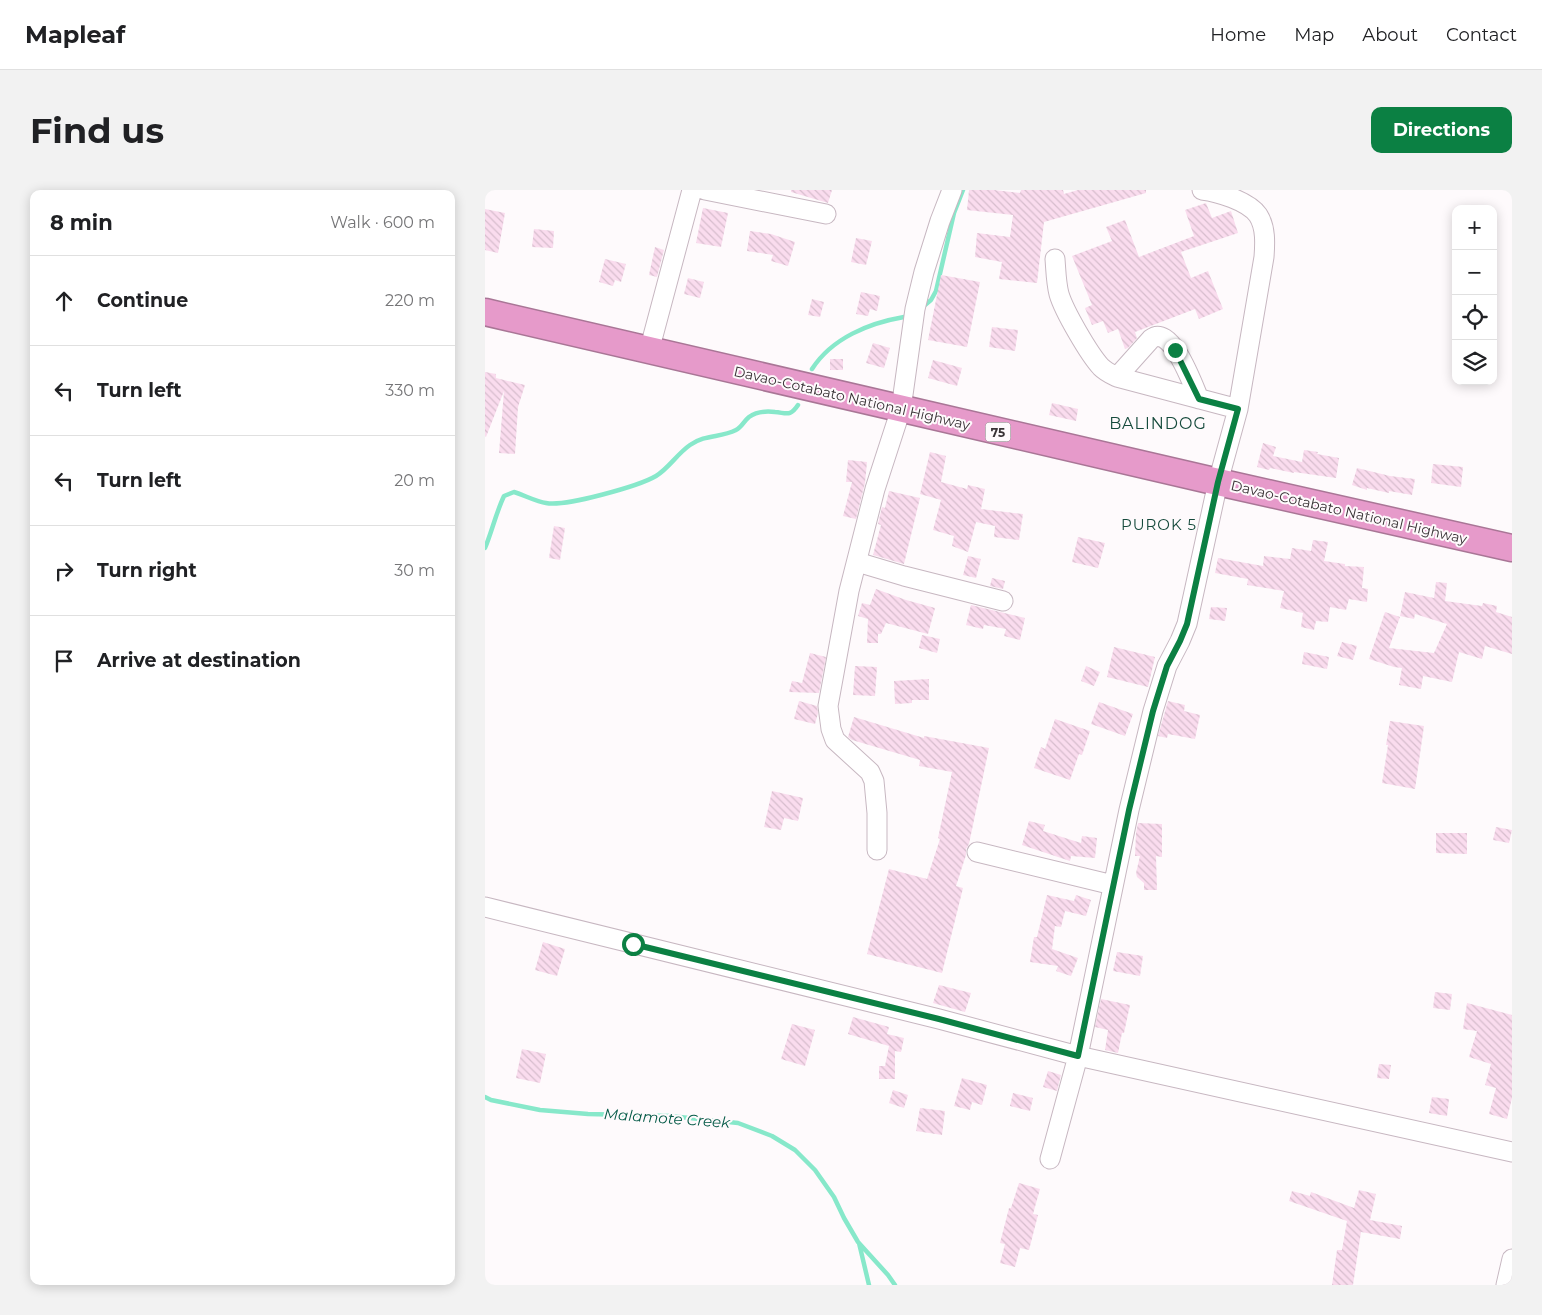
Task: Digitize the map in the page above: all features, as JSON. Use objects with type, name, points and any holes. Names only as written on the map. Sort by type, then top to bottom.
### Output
[{"type":"highway","name":"Davao-Cotabato National Highway","points":[[485,312],[1218,482],[1512,548]]},
{"type":"street","points":[[649,351],[692,190]]},
{"type":"street","points":[[705,190],[826,214]]},
{"type":"street","points":[[877,850],[877,813],[874,781],[870,772],[835,740],[831,729],[828,706],[845,609],[875,490],[901,409],[915,309],[924,272],[952,190]]},
{"type":"street","points":[[1050,1159],[1078,1056],[1129,810],[1160,685],[1187,624],[1218,482],[1238,409],[1264,257],[1263,228],[1258,216],[1252,209],[1228,197],[1202,190]]},
{"type":"street","points":[[1055,259],[1056,278],[1063,306],[1097,362],[1104,369],[1117,377],[1238,409]]},
{"type":"street","points":[[1117,377],[1151,339],[1156,335],[1162,336],[1169,341],[1175,350],[1199,399]]},
{"type":"street","points":[[857,562],[1003,601]]},
{"type":"street","points":[[977,852],[1113,885]]},
{"type":"street","points":[[485,907],[929,1017],[1078,1056],[1512,1152]]},
{"type":"street","points":[[1506,1285],[1512,1259]]},
{"type":"building","points":[[791,190],[832,190],[828,203],[791,192]]},
{"type":"building","points":[[969,190],[1020,193],[1021,190],[1063,190],[1064,194],[1078,190],[1146,190],[1146,193],[1044,222],[1037,283],[999,279],[1002,262],[975,257],[977,233],[1010,237],[1013,215],[967,210]]},
{"type":"building","points":[[1206,203],[1212,218],[1231,211],[1238,233],[1181,252],[1191,278],[1208,271],[1223,309],[1199,319],[1195,309],[1135,332],[1137,338],[1125,349],[1118,329],[1108,333],[1103,321],[1092,325],[1085,308],[1092,305],[1072,256],[1112,241],[1106,227],[1125,220],[1139,257],[1194,236],[1185,210]]},
{"type":"building","points":[[703,208],[728,213],[721,247],[696,243]]},
{"type":"building","points":[[485,209],[505,213],[498,253],[485,250]]},
{"type":"building","points":[[534,229],[554,231],[553,248],[532,247]]},
{"type":"building","points":[[750,231],[771,234],[795,242],[788,266],[771,261],[773,255],[747,251]]},
{"type":"building","points":[[856,238],[872,241],[866,265],[851,262]]},
{"type":"building","points":[[655,247],[664,250],[657,277],[649,275]]},
{"type":"building","points":[[605,259],[626,264],[621,282],[615,280],[613,286],[599,282]]},
{"type":"building","points":[[941,275],[980,282],[967,347],[928,340]]},
{"type":"building","points":[[688,278],[704,282],[700,298],[684,294]]},
{"type":"building","points":[[861,292],[880,296],[877,311],[870,309],[868,316],[856,314]]},
{"type":"building","points":[[812,299],[824,302],[820,317],[808,315]]},
{"type":"building","points":[[992,327],[1018,330],[1015,351],[989,347]]},
{"type":"building","points":[[873,343],[890,348],[884,368],[866,363]]},
{"type":"building","points":[[830,359],[843,359],[843,370],[830,370]]},
{"type":"building","points":[[933,360],[962,368],[957,386],[928,378]]},
{"type":"building","points":[[485,372],[496,374],[496,378],[525,385],[518,407],[515,454],[499,453],[504,391],[485,436]]},
{"type":"building","points":[[1052,403],[1078,409],[1076,421],[1049,415]]},
{"type":"building","points":[[1263,443],[1276,447],[1273,456],[1302,462],[1304,450],[1339,458],[1336,478],[1257,467]]},
{"type":"building","points":[[930,452],[946,456],[941,482],[967,489],[968,485],[985,489],[981,509],[1023,514],[1019,540],[994,537],[995,526],[976,522],[968,552],[952,546],[954,536],[933,530],[941,500],[920,494]]},
{"type":"building","points":[[848,460],[867,462],[865,483],[856,519],[843,516],[852,482],[846,482]]},
{"type":"building","points":[[1433,464],[1463,467],[1461,487],[1431,483]]},
{"type":"building","points":[[1357,468],[1390,476],[1415,479],[1412,495],[1389,491],[1389,493],[1367,488],[1367,490],[1352,485]]},
{"type":"building","points":[[889,491],[920,498],[904,564],[873,555],[881,525],[878,524],[882,507],[885,508]]},
{"type":"building","points":[[554,526],[565,528],[560,560],[549,558]]},
{"type":"building","points":[[1078,537],[1105,543],[1098,568],[1072,562]]},
{"type":"building","points":[[1313,540],[1328,542],[1324,561],[1345,564],[1345,566],[1364,567],[1362,588],[1368,589],[1367,602],[1349,599],[1346,610],[1330,607],[1328,622],[1316,621],[1314,630],[1301,627],[1303,613],[1280,608],[1284,591],[1247,585],[1248,579],[1215,573],[1218,558],[1263,566],[1264,556],[1290,559],[1292,548],[1311,551]]},
{"type":"building","points":[[968,556],[981,559],[976,578],[963,575]]},
{"type":"building","points":[[992,578],[1005,581],[1003,589],[990,586]]},
{"type":"building","points":[[1436,582],[1447,583],[1445,601],[1482,606],[1483,603],[1497,606],[1496,612],[1512,617],[1512,654],[1485,646],[1482,659],[1459,652],[1452,682],[1423,676],[1421,689],[1399,685],[1402,668],[1369,659],[1385,612],[1400,617],[1389,648],[1434,653],[1447,624],[1415,614],[1414,619],[1400,616],[1405,592],[1434,598]]},
{"type":"building","points":[[876,589],[935,608],[928,634],[886,623],[881,634],[878,634],[878,643],[867,643],[868,619],[858,616],[862,603],[870,605]]},
{"type":"building","points":[[971,605],[1025,618],[1020,640],[1004,636],[1006,629],[984,625],[983,629],[966,625]]},
{"type":"building","points":[[1211,607],[1227,608],[1225,621],[1209,619]]},
{"type":"building","points":[[922,635],[940,639],[937,653],[919,648]]},
{"type":"building","points":[[1342,642],[1357,646],[1353,660],[1337,656]]},
{"type":"building","points":[[1114,647],[1155,657],[1148,687],[1107,677]]},
{"type":"building","points":[[1304,652],[1329,657],[1327,669],[1302,664]]},
{"type":"building","points":[[810,653],[826,657],[819,693],[789,692],[792,681],[802,683]]},
{"type":"building","points":[[855,666],[877,667],[875,696],[853,695]]},
{"type":"building","points":[[1086,666],[1100,672],[1094,686],[1081,681]]},
{"type":"building","points":[[929,679],[929,700],[912,700],[912,703],[895,704],[894,681]]},
{"type":"building","points":[[799,701],[817,706],[818,713],[815,724],[794,719]]},
{"type":"building","points":[[1168,701],[1185,705],[1184,711],[1200,715],[1195,739],[1168,734],[1167,738],[1158,736]]},
{"type":"building","points":[[1099,702],[1133,714],[1125,736],[1091,724]]},
{"type":"building","points":[[854,717],[924,738],[924,736],[989,748],[969,844],[956,886],[963,888],[942,973],[867,954],[889,869],[927,879],[940,839],[938,838],[952,772],[919,766],[920,760],[852,740],[848,737]]},
{"type":"building","points":[[1055,719],[1090,731],[1082,755],[1079,754],[1070,780],[1034,768],[1041,747],[1045,749]]},
{"type":"building","points":[[1390,721],[1424,726],[1415,789],[1382,783]]},
{"type":"building","points":[[772,791],[803,798],[798,821],[784,818],[781,830],[764,827]]},
{"type":"building","points":[[1029,821],[1045,825],[1043,831],[1081,843],[1082,836],[1097,838],[1095,858],[1071,856],[1070,861],[1022,845]]},
{"type":"building","points":[[1138,823],[1162,824],[1162,857],[1156,856],[1157,890],[1144,890],[1144,883],[1137,877],[1136,873],[1140,856],[1135,856]]},
{"type":"building","points":[[1496,827],[1512,830],[1509,843],[1493,840]]},
{"type":"building","points":[[1436,833],[1467,833],[1467,854],[1436,853]]},
{"type":"building","points":[[1047,895],[1074,901],[1076,895],[1091,900],[1086,916],[1065,911],[1061,927],[1055,926],[1052,949],[1078,958],[1071,976],[1056,971],[1058,966],[1030,962],[1034,937],[1037,937]]},
{"type":"building","points":[[543,942],[565,949],[557,976],[535,970]]},
{"type":"building","points":[[1117,952],[1143,956],[1140,976],[1113,971]]},
{"type":"building","points":[[939,985],[971,993],[965,1012],[933,1003]]},
{"type":"building","points":[[1435,992],[1452,994],[1450,1010],[1433,1008]]},
{"type":"building","points":[[1101,999],[1130,1005],[1118,1053],[1105,1050],[1108,1030],[1095,1027]]},
{"type":"building","points":[[1467,1003],[1512,1015],[1512,1098],[1507,1119],[1489,1114],[1496,1088],[1485,1085],[1491,1064],[1469,1057],[1477,1031],[1463,1029]]},
{"type":"building","points":[[853,1017],[889,1027],[887,1034],[904,1038],[901,1052],[895,1051],[895,1079],[879,1079],[879,1066],[885,1066],[889,1046],[848,1034]]},
{"type":"building","points":[[792,1024],[815,1030],[805,1066],[781,1059]]},
{"type":"building","points":[[522,1049],[546,1054],[540,1083],[516,1078]]},
{"type":"building","points":[[1379,1064],[1391,1065],[1389,1079],[1377,1078]]},
{"type":"building","points":[[1048,1071],[1061,1075],[1057,1091],[1043,1087]]},
{"type":"building","points":[[962,1078],[987,1085],[982,1105],[972,1102],[970,1110],[954,1106]]},
{"type":"building","points":[[893,1090],[908,1095],[904,1108],[889,1103]]},
{"type":"building","points":[[1013,1093],[1033,1098],[1030,1111],[1010,1106]]},
{"type":"building","points":[[1432,1097],[1449,1099],[1447,1116],[1429,1113]]},
{"type":"building","points":[[920,1108],[945,1111],[942,1135],[916,1131]]},
{"type":"building","points":[[1019,1183],[1040,1189],[1033,1214],[1038,1215],[1029,1250],[1020,1248],[1015,1267],[1000,1263],[1005,1244],[1000,1243],[1009,1208],[1011,1208]]},
{"type":"building","points":[[1359,1190],[1376,1194],[1370,1220],[1402,1226],[1400,1239],[1361,1232],[1353,1285],[1332,1285],[1337,1250],[1342,1250],[1347,1221],[1289,1201],[1292,1191],[1310,1196],[1311,1192],[1354,1208]]},
{"type":"waterway","points":[[925,305],[931,300],[936,291],[954,213],[963,190]]},
{"type":"waterway","points":[[812,369],[830,349],[852,334],[878,323],[904,317]]},
{"type":"waterway","points":[[485,548],[504,496],[514,492],[542,502],[555,503],[585,499],[619,490],[656,476],[685,449],[696,442],[736,430],[749,417],[755,414],[762,412],[790,413],[798,405]]},
{"type":"waterway","name":"Malamote Creek","points":[[485,1097],[491,1100],[540,1110],[588,1114],[670,1116],[738,1123],[772,1136],[795,1150],[815,1170],[834,1197],[858,1242],[895,1285]]},
{"type":"waterway","points":[[859,1243],[869,1285]]},
{"type":"district","name":"BALINDOG","points":[[1158,423]]},
{"type":"district","name":"PUROK 5","points":[[1159,524]]},
{"type":"route","points":[[633,944],[939,1019],[1078,1056],[1129,810],[1153,711],[1167,666],[1187,624],[1218,482],[1238,409],[1199,399],[1187,371],[1175,350]]}]
